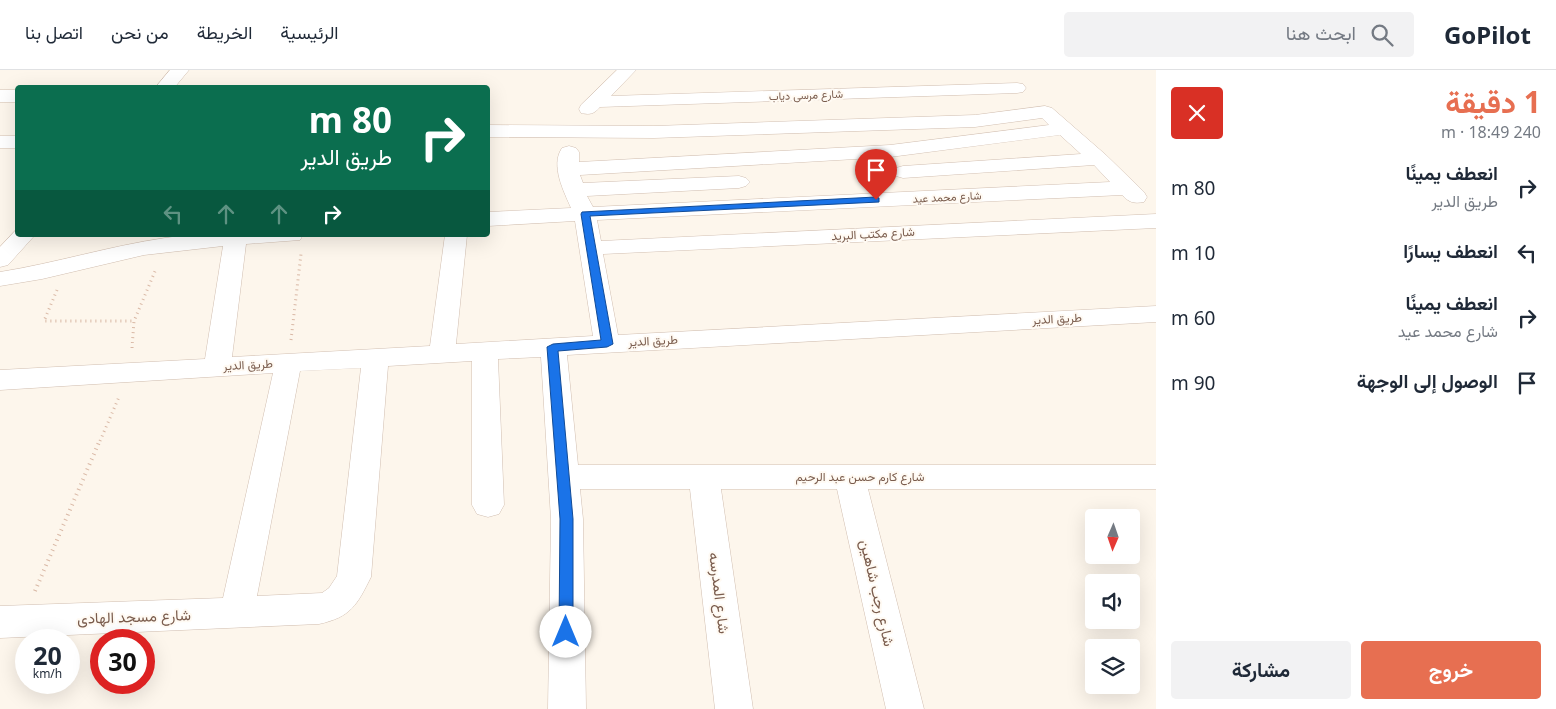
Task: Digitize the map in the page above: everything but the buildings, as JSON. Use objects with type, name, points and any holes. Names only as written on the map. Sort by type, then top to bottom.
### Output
[{"type":"street","points":[[167,85],[180,70]]},
{"type":"street","points":[[607,344],[586,214],[574,190],[568,169],[571,133],[594,102],[627,70]]},
{"type":"street","points":[[997,70],[1099,159],[1156,220]]},
{"type":"street","name":"شارع مرسى دياب","points":[[594,102],[1017,88]]},
{"type":"street","points":[[0,96],[15,96]]},
{"type":"street","points":[[490,131],[654,132],[976,121],[1045,112]]},
{"type":"street","points":[[872,124],[890,150]]},
{"type":"street","points":[[568,169],[890,150],[1065,129]]},
{"type":"street","points":[[0,142],[15,142]]},
{"type":"street","points":[[903,172],[1099,159]]},
{"type":"street","points":[[574,190],[739,182]]},
{"type":"street","name":"شارع محمد عيد","points":[[490,219],[1128,188]]},
{"type":"street","name":"شارع مكتب البريد","points":[[591,248],[1156,220]]},
{"type":"street","points":[[217,367],[236,237]]},
{"type":"street","points":[[0,279],[35,275],[66,266],[165,245],[236,237],[297,240]]},
{"type":"street","points":[[442,354],[456,237]]},
{"type":"street","name":"طريق الدير","points":[[0,380],[1156,314]]},
{"type":"street","points":[[553,347],[566,519],[566,709]]},
{"type":"street","points":[[485,351],[488,505]]},
{"type":"street","name":"شارع مسجد الهادى","points":[[11,622],[330,607],[340,600],[354,577],[374,358]]},
{"type":"street","points":[[237,612],[288,363]]},
{"type":"street","name":"شارع كارم حسن عبد الرحيم","points":[[564,477],[1156,477]]},
{"type":"street","name":"شارع المدرسه","points":[[704,477],[734,709]]},
{"type":"street","name":"شارع رجب شاهين","points":[[850,477],[905,709]]},
{"type":"path","points":[[288,363],[297,240]]},
{"type":"path","points":[[66,266],[44,321],[134,321],[165,245]]},
{"type":"path","points":[[11,622],[130,373]]},
{"type":"route","points":[[566,632],[566,519],[553,347],[607,344],[586,214],[876,200]]}]
